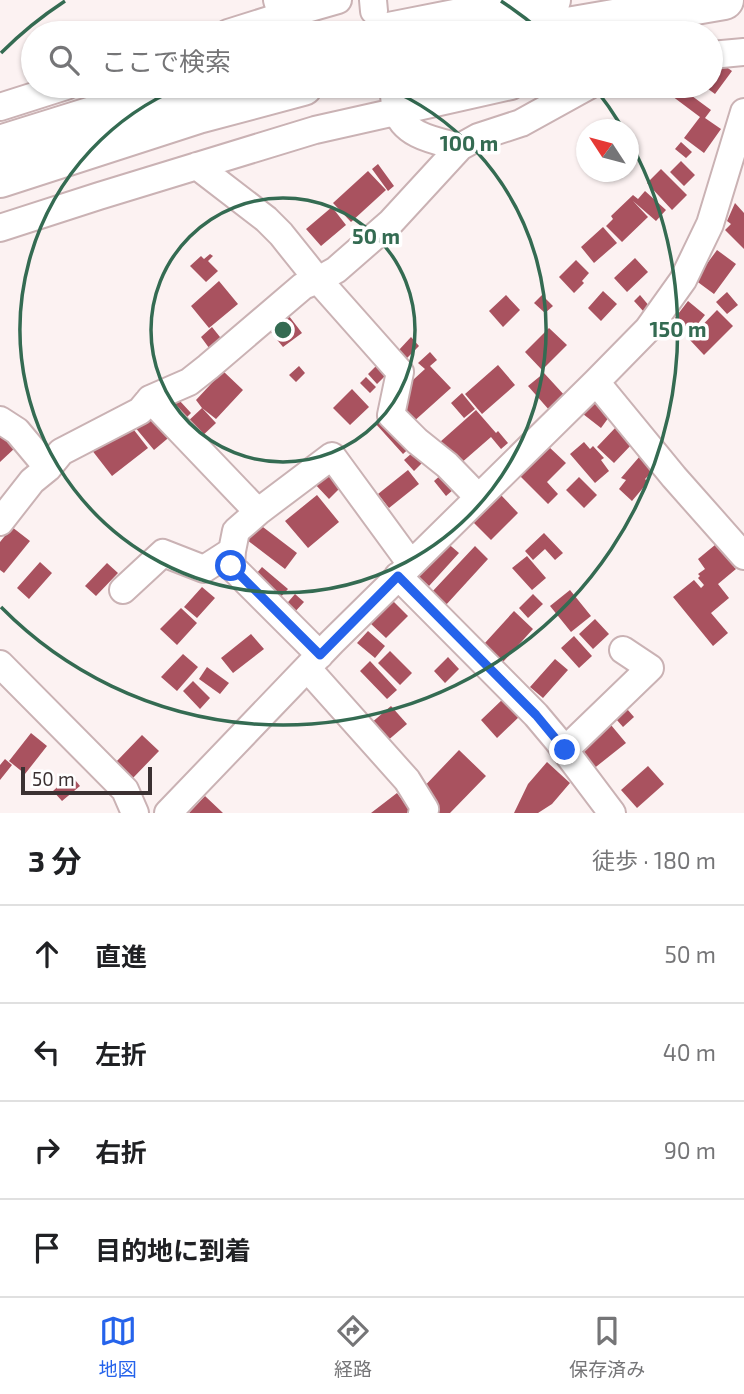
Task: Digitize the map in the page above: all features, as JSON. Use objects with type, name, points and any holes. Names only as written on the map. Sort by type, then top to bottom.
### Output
[{"type":"highway","points":[[377,15],[724,0]]},
{"type":"highway","points":[[0,145],[151,98]]},
{"type":"highway","points":[[0,178],[198,114],[258,98]]},
{"type":"street","points":[[252,21],[279,8],[338,0]]},
{"type":"street","points":[[723,54],[744,52]]},
{"type":"street","points":[[0,107],[28,98]]},
{"type":"street","points":[[0,228],[315,130],[394,98],[405,125],[424,138],[460,147]]},
{"type":"street","points":[[0,522],[32,481],[48,468],[61,452],[140,411],[150,399],[188,382],[303,286],[336,270],[391,222],[460,147],[478,137],[520,123],[566,98]]},
{"type":"street","points":[[168,813],[313,662],[648,329],[683,280],[710,224],[744,112]]},
{"type":"street","points":[[197,166],[266,219],[281,234],[400,372],[391,415],[478,497]]},
{"type":"street","points":[[596,382],[674,477],[744,556]]},
{"type":"street","points":[[150,399],[257,512],[255,514]]},
{"type":"street","points":[[0,420],[17,431],[48,468]]},
{"type":"street","points":[[422,813],[425,808],[407,780],[313,662],[231,566],[236,531],[332,456],[405,570],[536,715],[612,813]]},
{"type":"street","points":[[123,590],[163,553],[204,569],[232,551]]},
{"type":"street","points":[[565,750],[650,668],[623,650]]},
{"type":"street","points":[[0,664],[125,790],[135,813]]},
{"type":"building","points":[[723,64],[732,71],[723,83]]},
{"type":"building","points":[[675,98],[695,98],[711,110],[705,118],[721,129],[704,153],[684,138],[700,117]]},
{"type":"building","points":[[681,142],[692,152],[686,158],[675,149]]},
{"type":"building","points":[[681,161],[695,175],[684,186],[670,172]]},
{"type":"building","points":[[378,164],[394,186],[388,191],[372,169]]},
{"type":"building","points":[[661,169],[687,195],[672,210],[647,183]]},
{"type":"building","points":[[368,171],[386,190],[351,222],[333,203]]},
{"type":"building","points":[[645,191],[666,210],[656,221],[633,201],[648,217],[622,242],[606,226],[613,219],[611,216],[633,195],[638,199]]},
{"type":"building","points":[[735,203],[744,213],[744,249],[725,230],[731,224],[727,221]]},
{"type":"building","points":[[332,207],[346,225],[321,246],[306,229]]},
{"type":"building","points":[[603,227],[617,243],[594,263],[581,247]]},
{"type":"building","points":[[717,250],[736,264],[714,294],[695,280]]},
{"type":"building","points":[[210,254],[213,256],[208,261],[218,271],[206,282],[190,266],[201,256],[204,259]]},
{"type":"building","points":[[635,258],[648,272],[627,292],[614,278]]},
{"type":"building","points":[[576,260],[589,273],[574,293],[559,277]]},
{"type":"building","points":[[219,281],[238,304],[209,328],[191,306]]},
{"type":"building","points":[[603,291],[617,304],[601,321],[588,308]]},
{"type":"building","points":[[727,292],[738,305],[727,314],[716,302]]},
{"type":"building","points":[[506,295],[520,310],[503,327],[489,311]]},
{"type":"building","points":[[542,295],[553,306],[545,313],[534,303]]},
{"type":"building","points":[[640,295],[650,307],[644,312],[634,301]]},
{"type":"building","points":[[688,301],[705,315],[692,331],[675,318]]},
{"type":"building","points":[[717,310],[733,326],[704,355],[689,339]]},
{"type":"building","points":[[289,316],[302,333],[283,347],[270,331]]},
{"type":"building","points":[[212,327],[224,342],[212,352],[201,337]]},
{"type":"building","points":[[549,328],[567,345],[542,370],[525,352]]},
{"type":"building","points":[[411,337],[419,346],[406,359],[398,351]]},
{"type":"building","points":[[430,352],[437,360],[430,366],[451,388],[412,423],[391,400],[425,369],[418,363]]},
{"type":"building","points":[[378,364],[387,374],[377,384],[368,374]]},
{"type":"building","points":[[498,365],[515,385],[482,414],[465,394]]},
{"type":"building","points":[[299,366],[305,373],[296,382],[289,375]]},
{"type":"building","points":[[223,371],[243,390],[216,419],[196,400]]},
{"type":"building","points":[[544,373],[566,397],[550,411],[528,386]]},
{"type":"building","points":[[366,377],[376,387],[370,393],[360,383]]},
{"type":"building","points":[[352,389],[369,407],[350,425],[333,408]]},
{"type":"building","points":[[462,393],[475,409],[464,418],[451,403]]},
{"type":"building","points":[[598,393],[617,406],[601,428],[583,414]]},
{"type":"building","points":[[179,400],[191,413],[180,424],[168,411]]},
{"type":"building","points":[[202,408],[216,423],[199,439],[185,424]]},
{"type":"building","points":[[476,410],[508,443],[501,449],[491,437],[460,464],[440,442]]},
{"type":"building","points":[[152,411],[173,434],[154,450],[134,426]]},
{"type":"building","points":[[388,411],[416,442],[403,454],[375,423]]},
{"type":"building","points":[[127,421],[148,448],[112,476],[91,449]]},
{"type":"building","points":[[616,427],[633,443],[614,463],[597,447]]},
{"type":"building","points":[[0,430],[16,447],[0,462]]},
{"type":"building","points":[[584,442],[590,449],[593,446],[604,458],[601,460],[609,471],[595,483],[570,454]]},
{"type":"building","points":[[420,446],[429,456],[414,471],[404,460]]},
{"type":"building","points":[[548,446],[566,463],[547,482],[558,494],[548,504],[519,475]]},
{"type":"building","points":[[640,456],[655,469],[645,479],[648,482],[632,501],[619,489],[626,480],[621,478]]},
{"type":"building","points":[[329,466],[345,483],[329,499],[313,482]]},
{"type":"building","points":[[449,468],[461,483],[446,496],[434,481]]},
{"type":"building","points":[[408,470],[419,484],[389,508],[378,494]]},
{"type":"building","points":[[579,477],[597,495],[584,508],[566,490]]},
{"type":"building","points":[[500,494],[518,513],[491,540],[472,521]]},
{"type":"building","points":[[317,495],[339,522],[308,548],[285,521]]},
{"type":"building","points":[[259,524],[297,553],[285,569],[247,540]]},
{"type":"building","points":[[12,527],[30,541],[4,573],[0,570],[0,542]]},
{"type":"building","points":[[544,533],[563,553],[555,560],[545,549],[533,560],[525,551]]},
{"type":"building","points":[[721,540],[740,562],[734,567],[736,569],[718,584],[729,598],[711,613],[728,633],[713,646],[673,597],[694,580],[701,588],[704,585],[698,574],[705,569],[698,559]]},
{"type":"building","points":[[445,541],[459,553],[429,586],[415,573]]},
{"type":"building","points":[[475,546],[488,559],[445,606],[431,593]]},
{"type":"building","points":[[527,556],[546,578],[532,590],[512,568]]},
{"type":"building","points":[[40,562],[52,573],[29,599],[17,588]]},
{"type":"building","points":[[107,563],[118,573],[96,596],[85,586]]},
{"type":"building","points":[[262,567],[288,589],[277,601],[252,579]]},
{"type":"building","points":[[202,587],[215,598],[197,618],[184,607]]},
{"type":"building","points":[[570,590],[591,616],[571,632],[550,606]]},
{"type":"building","points":[[295,594],[304,602],[292,615],[283,608]]},
{"type":"building","points":[[533,594],[543,604],[528,618],[519,608]]},
{"type":"building","points":[[392,600],[408,616],[386,638],[370,623]]},
{"type":"building","points":[[181,608],[197,623],[177,645],[160,629]]},
{"type":"building","points":[[514,611],[533,629],[503,662],[484,644]]},
{"type":"building","points":[[595,619],[609,634],[593,649],[579,634]]},
{"type":"building","points":[[368,631],[385,646],[375,658],[357,643]]},
{"type":"building","points":[[251,634],[264,649],[233,673],[221,658]]},
{"type":"building","points":[[574,636],[592,656],[579,668],[561,648]]},
{"type":"building","points":[[390,651],[412,673],[400,685],[378,663]]},
{"type":"building","points":[[183,654],[198,667],[177,691],[161,677]]},
{"type":"building","points":[[448,657],[459,669],[445,683],[434,671]]},
{"type":"building","points":[[555,659],[568,670],[543,698],[530,687]]},
{"type":"building","points":[[370,661],[397,690],[387,699],[360,671]]},
{"type":"building","points":[[207,667],[229,683],[220,694],[199,679]]},
{"type":"building","points":[[193,681],[210,698],[200,709],[183,691]]},
{"type":"building","points":[[504,698],[521,715],[497,738],[481,720]]},
{"type":"building","points":[[621,702],[634,717],[623,727],[610,712]]},
{"type":"building","points":[[391,706],[407,724],[386,742],[370,724]]},
{"type":"building","points":[[606,719],[626,743],[592,770],[573,746]]},
{"type":"building","points":[[31,733],[47,746],[25,774],[9,761]]},
{"type":"building","points":[[142,735],[159,751],[132,779],[115,763]]},
{"type":"building","points":[[459,750],[486,776],[450,813],[436,813],[417,794]]},
{"type":"building","points":[[5,759],[12,765],[0,780],[0,765]]},
{"type":"building","points":[[547,762],[570,783],[552,804],[538,813],[514,813],[528,784]]},
{"type":"building","points":[[648,766],[664,784],[637,808],[621,790]]},
{"type":"building","points":[[71,775],[80,786],[62,801],[53,791]]},
{"type":"building","points":[[397,793],[412,813],[371,813]]},
{"type":"building","points":[[205,796],[223,813],[189,813]]},
{"type":"route","points":[[231,566],[320,655],[398,576],[536,715],[565,750]]}]
